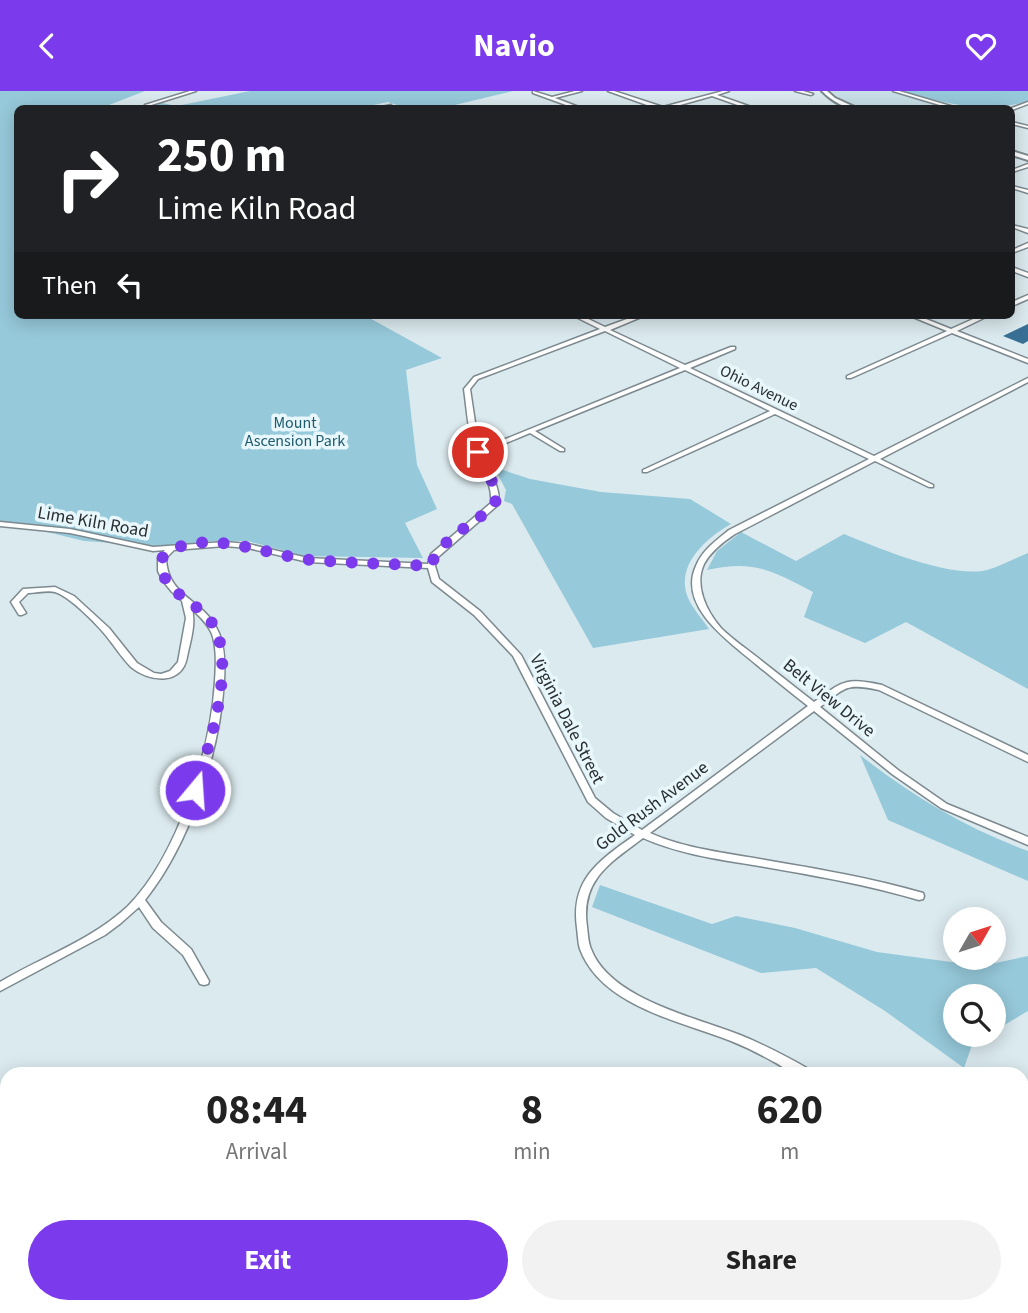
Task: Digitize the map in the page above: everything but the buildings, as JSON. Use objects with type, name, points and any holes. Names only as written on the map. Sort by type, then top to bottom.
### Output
[{"type":"street","points":[[147,105],[194,91]]},
{"type":"street","points":[[552,98],[580,91]]},
{"type":"street","points":[[610,91],[652,105]]},
{"type":"street","points":[[690,91],[741,105]]},
{"type":"street","points":[[673,105],[727,91]]},
{"type":"street","points":[[797,91],[811,93]]},
{"type":"street","points":[[824,91],[846,105]]},
{"type":"street","points":[[895,91],[945,105]]},
{"type":"street","points":[[534,92],[571,105]]},
{"type":"street","points":[[159,101],[168,103]]},
{"type":"street","name":"Ohio Avenue","points":[[584,319],[931,486]]},
{"type":"street","points":[[431,566],[434,555],[442,547],[495,504],[497,492],[478,452],[467,389],[475,378],[632,319]]},
{"type":"street","points":[[921,319],[1028,361]]},
{"type":"street","points":[[849,377],[978,319]]},
{"type":"street","points":[[478,452],[733,348]]},
{"type":"street","points":[[873,458],[1028,380]]},
{"type":"street","points":[[645,471],[776,411]]},
{"type":"street","points":[[531,431],[562,450]]},
{"type":"street","name":"Belt View Drive","points":[[873,458],[732,532],[713,545],[696,569],[696,588],[704,611],[719,630],[895,772],[944,806],[1028,841]]},
{"type":"street","name":"Lime Kiln Road","points":[[0,524],[55,529],[137,546],[171,549],[225,544],[248,546],[308,560],[431,566]]},
{"type":"street","points":[[0,987],[89,940],[139,899],[160,875],[188,813],[216,723],[220,685],[217,636],[213,624],[174,590],[162,571],[162,558],[171,549]]},
{"type":"street","name":"Virginia Dale Street","points":[[431,566],[436,580],[477,613],[517,655],[590,800],[608,817],[666,845],[874,883],[919,896]]},
{"type":"street","points":[[22,613],[15,602],[26,591],[55,589],[89,613],[134,665],[151,675],[161,677],[173,673],[182,663],[190,618],[185,599]]},
{"type":"street","name":"Gold Rush Avenue","points":[[792,1067],[734,1037],[652,1009],[614,985],[590,960],[581,936],[582,890],[602,864],[844,685],[860,683],[882,688],[1028,759]]},
{"type":"street","points":[[139,899],[157,925],[187,952],[204,981]]},
{"type":"shaded area","points":[[831,91],[889,91],[942,105],[854,105],[844,102]]},
{"type":"green space","name":"Mount Ascension Park","points":[[0,91],[145,91],[109,105],[14,105],[14,319],[371,319],[442,358],[406,370],[417,465],[437,509],[405,523],[423,558],[305,556],[247,541],[212,541],[171,547],[84,541],[35,529],[0,526]]},
{"type":"green space","points":[[250,91],[513,91],[455,105],[397,105],[388,102],[373,105],[182,105]]},
{"type":"green space","points":[[901,91],[1028,91],[1028,101],[1011,105],[949,103]]},
{"type":"green space","points":[[494,467],[530,479],[601,492],[690,499],[731,524],[703,545],[685,576],[689,600],[709,629],[593,648],[512,504],[504,501],[506,490]]},
{"type":"green space","points":[[741,532],[796,561],[844,534],[915,561],[972,572],[987,570],[1028,553],[1028,689],[906,622],[865,643],[804,617],[813,592],[785,578],[750,567],[707,570],[717,551]]},
{"type":"green space","points":[[860,755],[940,810],[1028,851],[1028,881],[888,820]]},
{"type":"green space","points":[[600,885],[712,924],[736,916],[795,928],[877,952],[943,961],[943,970],[1006,970],[1006,961],[1028,956],[1028,1011],[1006,1024],[1006,984],[943,984],[943,1047],[971,1047],[963,1067],[885,1011],[816,968],[761,973],[592,907]]},
{"type":"route","points":[[195,790],[216,723],[220,651],[213,624],[174,590],[162,571],[162,558],[171,549],[225,544],[248,546],[308,560],[431,566],[434,555],[442,547],[480,519],[495,504],[497,492],[478,452]]}]
